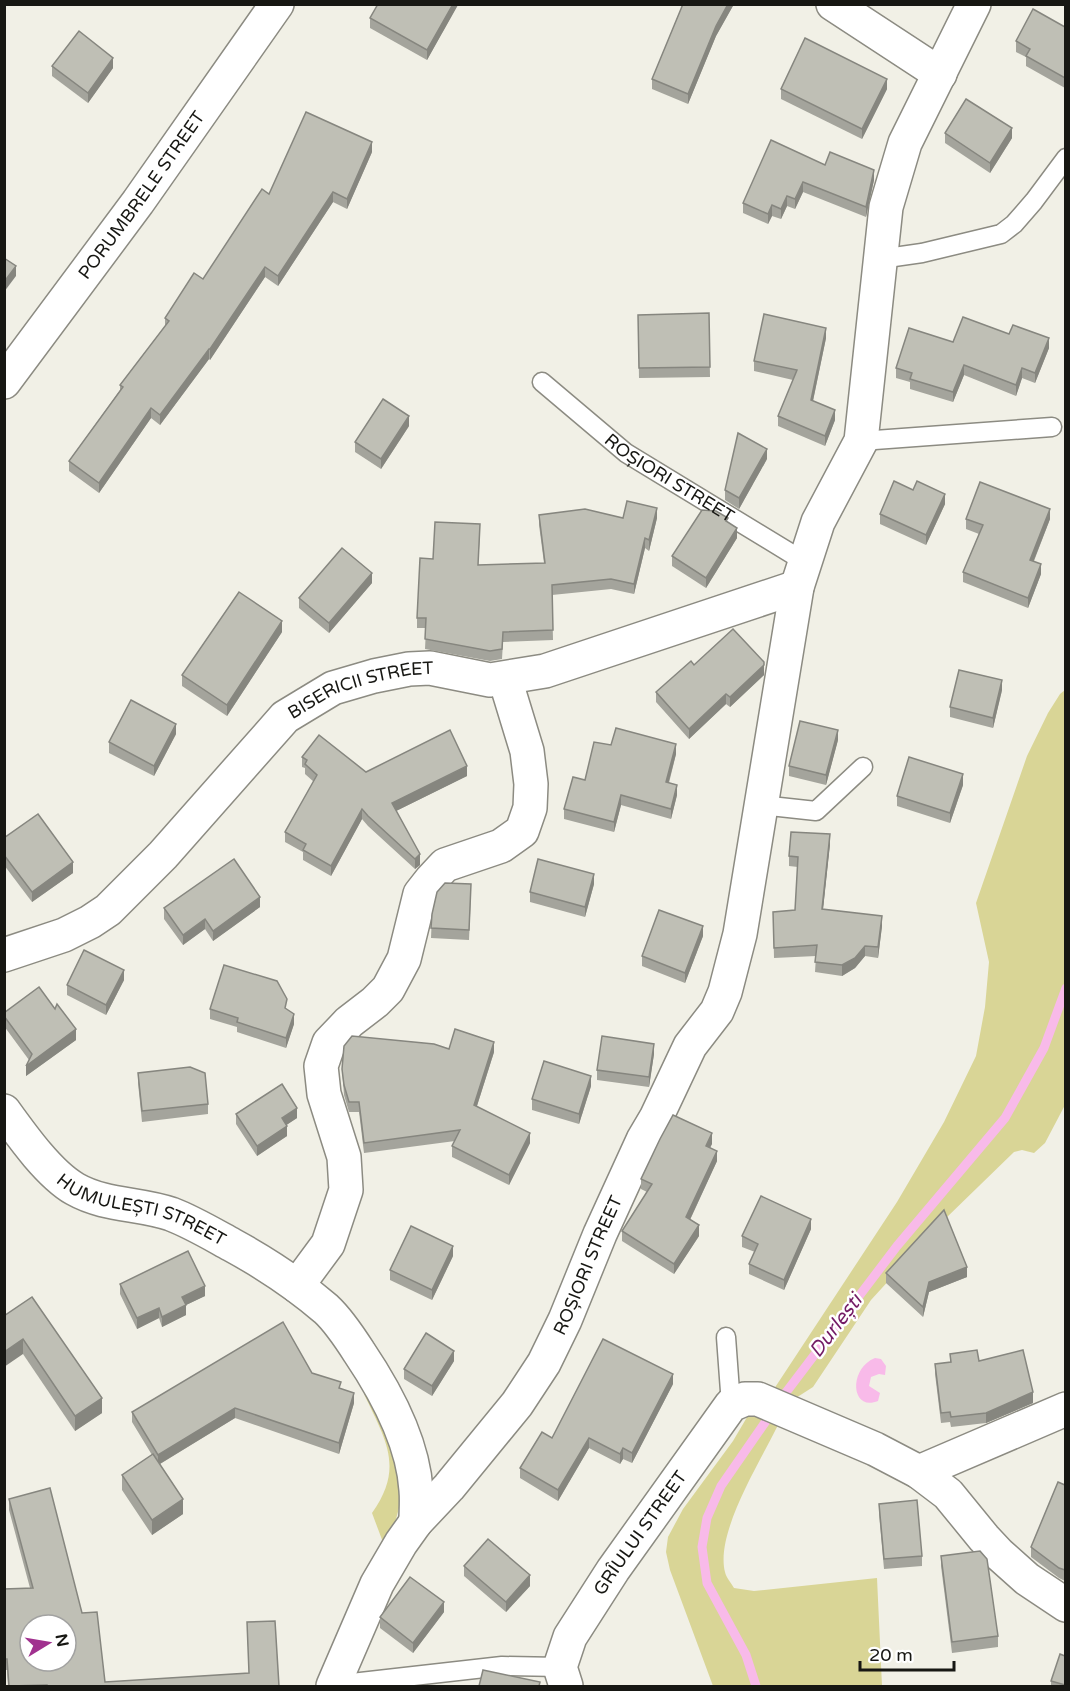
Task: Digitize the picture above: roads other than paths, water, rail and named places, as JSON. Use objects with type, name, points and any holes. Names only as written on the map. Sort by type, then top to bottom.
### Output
[{"type":"street","name":"PORUMBRELE STREET","points":[[4,382],[138,202],[276,4]]},
{"type":"street","points":[[833,4],[940,74]]},
{"type":"street","name":"ROȘIORI STREET","points":[[334,1686],[383,1572],[401,1543],[416,1522],[449,1487],[517,1404],[534,1380],[565,1320],[600,1234],[690,1046],[717,1011],[725,992],[740,934],[801,574],[818,522],[861,441],[886,207],[905,143],[974,4]]},
{"type":"street","name":"BISERICII STREET","points":[[4,955],[64,935],[108,910],[163,855],[285,717],[333,688],[409,669],[430,668],[490,680],[557,668],[801,574]]},
{"type":"street","points":[[297,1286],[328,1244],[346,1190],[344,1157],[324,1094],[321,1066],[329,1043],[349,1022],[388,989],[404,959],[420,894],[430,880],[445,865],[501,846],[522,831],[530,808],[531,784],[527,751],[505,679]]},
{"type":"street","name":"HUMULEȘTI STREET","points":[[4,1111],[48,1166],[73,1188],[113,1203],[172,1214],[243,1251],[297,1286],[328,1311],[352,1341],[386,1398],[409,1451],[416,1488],[416,1522]]},
{"type":"street","points":[[755,1404],[875,1449],[919,1472],[948,1494],[984,1538],[1013,1566],[1065,1605]]},
{"type":"street","name":"GRÎULUI STREET","points":[[563,1677],[570,1637],[613,1570],[659,1509],[716,1425],[755,1404]]},
{"type":"street","points":[[919,1472],[1065,1409]]},
{"type":"lane","points":[[880,259],[922,253],[1001,234],[1014,224],[1034,201],[1065,158]]},
{"type":"lane","name":"ROȘIORI STREET","points":[[542,382],[626,453],[801,574]]},
{"type":"lane","points":[[861,441],[1052,427]]},
{"type":"lane","points":[[761,805],[816,811],[863,766]]},
{"type":"lane","points":[[726,1336],[755,1404]]},
{"type":"lane","name":"GRÎULUI STREET","points":[[334,1686],[502,1666],[563,1677]]},
{"type":"waterway","name":"Durlești","points":[[756,1686],[746,1655],[707,1583],[702,1547],[707,1518],[721,1486],[784,1395],[897,1246],[1005,1118],[1044,1048],[1066,988]]}]
